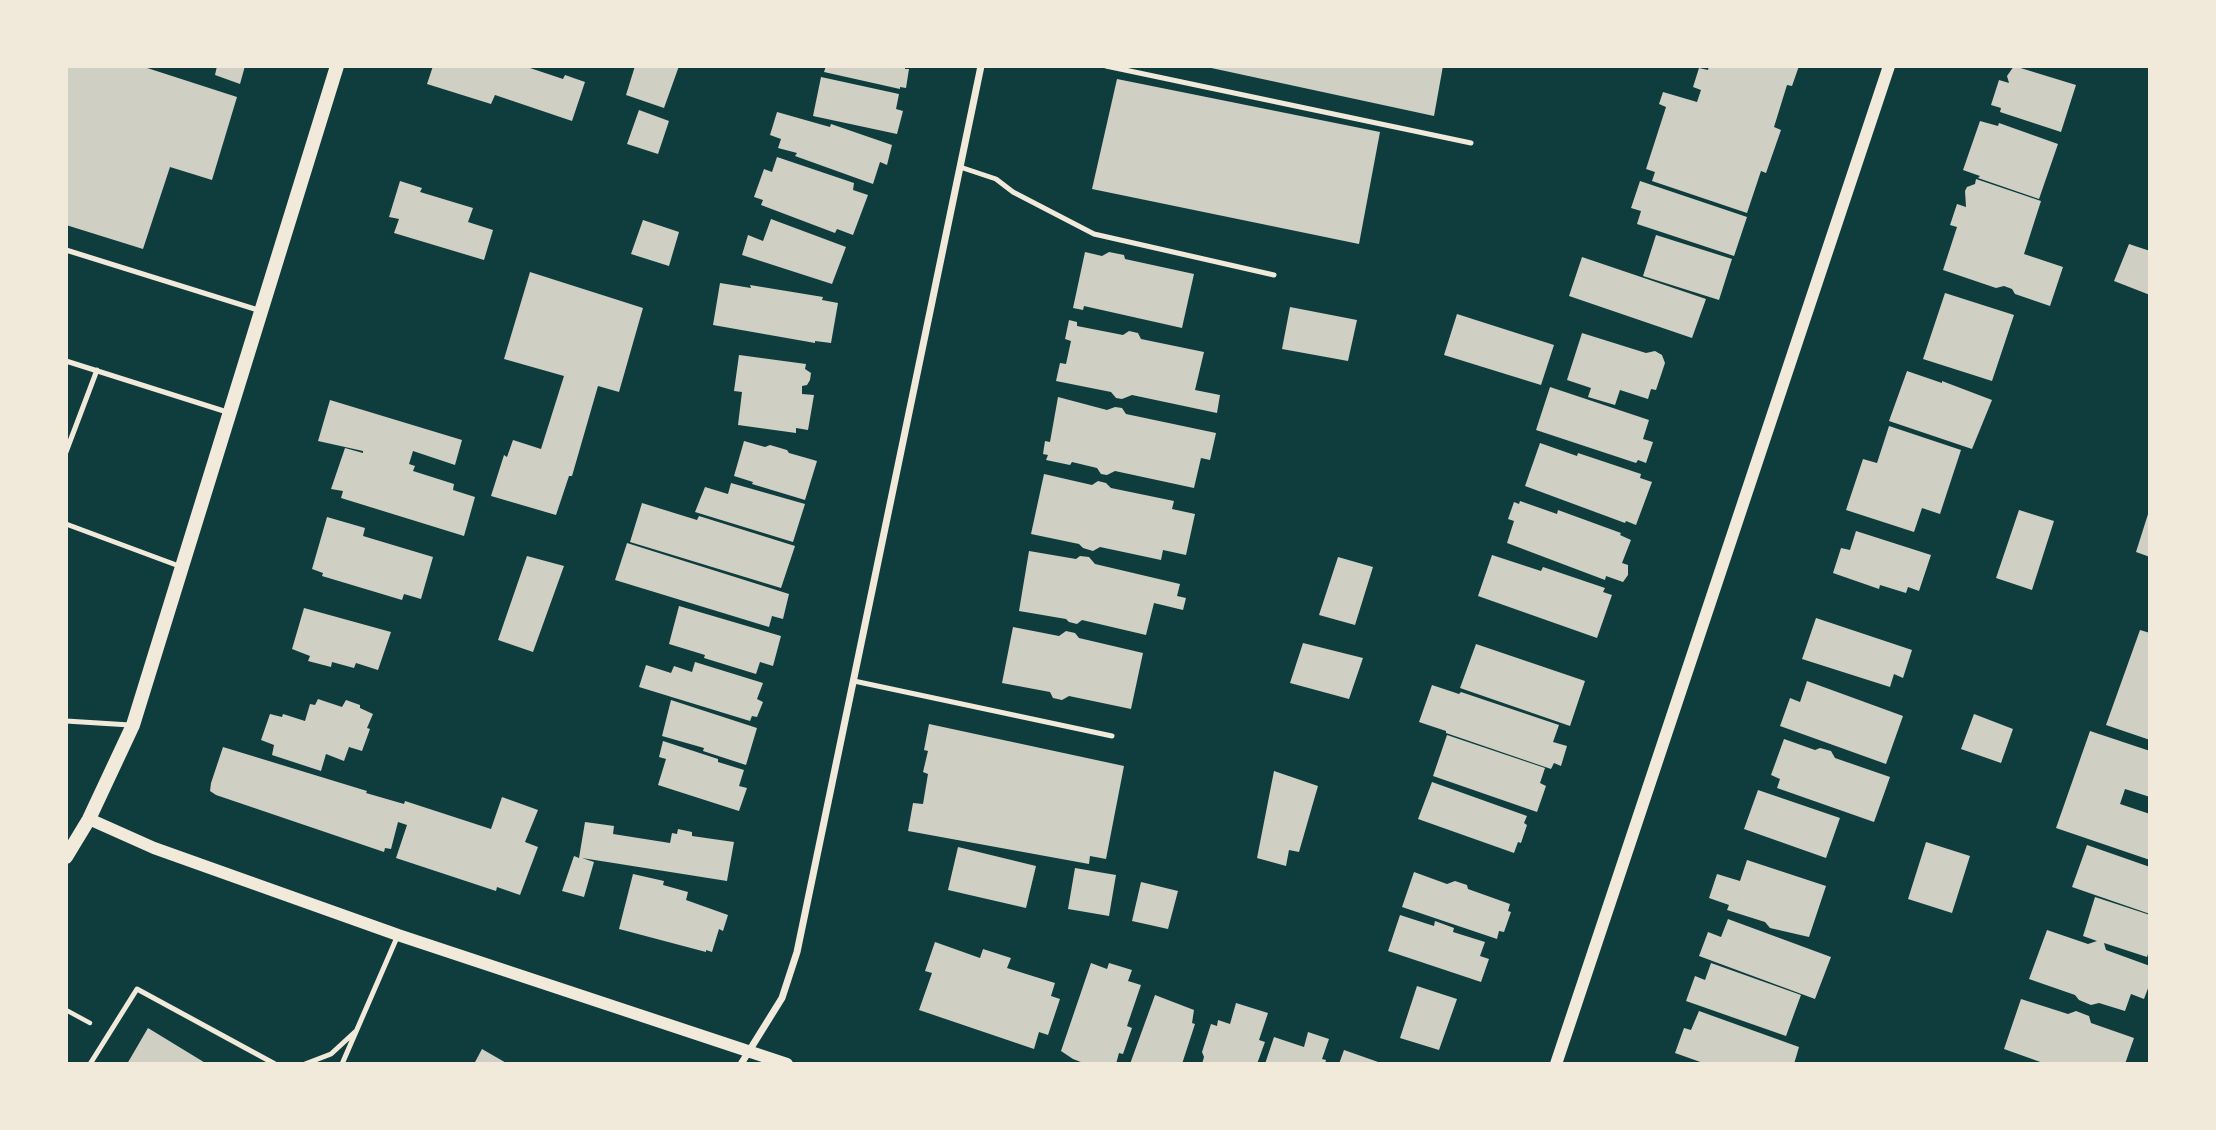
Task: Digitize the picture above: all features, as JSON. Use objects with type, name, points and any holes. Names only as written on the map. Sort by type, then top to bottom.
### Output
[{"type":"main road","points":[[66,857],[89,819],[133,725],[337,66]]},
{"type":"street","points":[[741,1063],[752,1057],[791,978],[981,66]]},
{"type":"street","points":[[1556,1063],[1889,66]]},
{"type":"street","points":[[89,819],[154,848],[398,935],[752,1057],[788,1063]]},
{"type":"lane","points":[[1106,66],[1471,143]]},
{"type":"lane","points":[[960,167],[996,180],[1013,192],[1094,234],[1274,275]]},
{"type":"lane","points":[[66,250],[261,311]]},
{"type":"lane","points":[[66,361],[230,413]]},
{"type":"lane","points":[[66,452],[97,370]]},
{"type":"lane","points":[[66,524],[182,567]]},
{"type":"lane","points":[[854,681],[1112,736]]},
{"type":"lane","points":[[66,721],[133,725]]},
{"type":"lane","points":[[342,1063],[398,935]]},
{"type":"lane","points":[[90,1063],[136,989],[275,1063]]},
{"type":"lane","points":[[305,1063],[331,1054],[358,1029]]},
{"type":"path","points":[[66,1010],[96,1027]]},
{"type":"building","points":[[66,66],[141,66],[237,97],[212,180],[170,167],[143,249],[66,225]]},
{"type":"building","points":[[217,66],[245,66],[240,84],[215,75]]},
{"type":"building","points":[[433,66],[524,66],[563,79],[565,75],[585,82],[572,121],[495,95],[491,104],[427,84]]},
{"type":"building","points":[[635,66],[679,66],[664,108],[626,95]]},
{"type":"building","points":[[826,66],[905,66],[905,69],[909,69],[906,88],[900,89],[824,72]]},
{"type":"building","points":[[1202,66],[1443,66],[1434,116]]},
{"type":"building","points":[[1709,66],[1799,66],[1792,86],[1787,85],[1774,127],[1781,130],[1766,173],[1761,171],[1747,213],[1652,181],[1655,172],[1646,169],[1666,107],[1659,104],[1663,92],[1697,102],[1701,90],[1693,87],[1699,68],[1708,70]]},
{"type":"building","points":[[2014,66],[2076,85],[2061,132],[2000,112],[2001,108],[1991,105],[1999,80],[2009,83],[2007,76]]},
{"type":"building","points":[[821,77],[899,94],[896,109],[903,111],[897,134],[813,116]]},
{"type":"building","points":[[1117,79],[1380,132],[1359,244],[1092,189]]},
{"type":"building","points":[[639,110],[669,121],[658,154],[627,144]]},
{"type":"building","points":[[777,112],[830,127],[831,124],[892,145],[887,165],[880,162],[873,184],[778,148],[781,139],[770,135]]},
{"type":"building","points":[[1980,121],[1998,126],[1999,123],[2058,144],[2039,199],[1978,178],[1980,176],[1963,170]]},
{"type":"building","points":[[777,157],[854,183],[853,190],[868,195],[853,235],[837,229],[835,233],[761,205],[763,200],[754,197],[764,169],[772,172]]},
{"type":"building","points":[[1976,179],[2041,201],[2024,254],[2063,267],[2050,306],[2015,294],[2012,289],[2004,286],[1996,288],[1943,270],[1957,227],[1950,225],[1957,204],[1966,207],[1965,191],[1967,187],[1975,184]]},
{"type":"building","points":[[400,181],[422,188],[420,192],[473,208],[468,222],[493,230],[484,260],[394,233],[399,219],[389,217]]},
{"type":"building","points":[[1640,181],[1747,217],[1734,256],[1637,224],[1641,211],[1631,208]]},
{"type":"building","points":[[771,219],[846,247],[832,284],[742,255],[748,235],[763,241]]},
{"type":"building","points":[[643,220],[679,232],[669,266],[631,254]]},
{"type":"building","points":[[1656,235],[1732,259],[1719,300],[1643,276]]},
{"type":"building","points":[[2129,244],[2150,251],[2150,295],[2114,281]]},
{"type":"building","points":[[1085,252],[1102,256],[1109,252],[1124,255],[1125,259],[1194,274],[1182,328],[1084,306],[1083,310],[1073,308]]},
{"type":"building","points":[[1582,257],[1706,299],[1692,338],[1569,296]]},
{"type":"building","points":[[530,272],[643,308],[619,392],[598,386],[572,476],[569,476],[556,515],[491,496],[504,455],[507,457],[513,440],[541,449],[564,376],[504,359]]},
{"type":"building","points":[[720,283],[823,297],[822,300],[838,303],[831,343],[815,343],[713,325]]},
{"type":"building","points":[[1945,293],[2014,315],[1992,381],[1923,359]]},
{"type":"building","points":[[1290,307],[1357,320],[1348,361],[1282,349]]},
{"type":"building","points":[[1457,314],[1554,345],[1541,385],[1444,355]]},
{"type":"building","points":[[1069,320],[1077,322],[1077,326],[1123,335],[1129,331],[1138,333],[1141,339],[1204,352],[1195,390],[1220,395],[1217,413],[1132,395],[1116,398],[1111,392],[1056,381],[1060,363],[1066,364],[1071,341],[1065,339]]},
{"type":"building","points":[[1582,333],[1646,353],[1655,351],[1662,355],[1665,363],[1656,390],[1651,389],[1648,399],[1620,390],[1615,405],[1588,397],[1591,388],[1567,380]]},
{"type":"building","points":[[739,355],[806,364],[805,369],[811,373],[807,385],[802,386],[802,394],[814,395],[808,430],[796,428],[796,433],[738,425],[742,392],[734,391]]},
{"type":"building","points":[[1907,371],[1992,400],[1972,449],[1889,421]]},
{"type":"building","points":[[1550,387],[1649,420],[1643,439],[1653,442],[1646,463],[1638,460],[1636,463],[1536,430]]},
{"type":"building","points":[[1058,397],[1107,410],[1122,408],[1126,414],[1216,433],[1210,460],[1201,458],[1194,488],[1115,471],[1107,475],[1101,474],[1097,468],[1046,460],[1048,455],[1043,454],[1045,441],[1050,442]]},
{"type":"building","points":[[330,400],[462,440],[455,465],[413,451],[409,464],[415,466],[413,471],[454,484],[453,490],[475,497],[464,536],[341,498],[343,491],[331,489],[345,448],[363,451],[318,441]]},
{"type":"building","points":[[1889,426],[1961,450],[1940,514],[1922,508],[1914,532],[1846,510],[1863,459],[1877,463]]},
{"type":"building","points":[[744,441],[765,447],[770,445],[817,461],[805,500],[734,476]]},
{"type":"building","points":[[1540,443],[1641,474],[1640,478],[1652,482],[1636,525],[1525,486]]},
{"type":"building","points":[[1044,474],[1092,485],[1098,481],[1111,488],[1174,501],[1172,509],[1195,514],[1186,555],[1163,550],[1161,560],[1100,547],[1093,551],[1079,544],[1031,534]]},
{"type":"building","points":[[731,483],[805,504],[793,542],[695,512],[705,487],[728,494]]},
{"type":"building","points":[[1520,501],[1557,514],[1558,510],[1621,533],[1620,535],[1631,540],[1622,563],[1628,565],[1628,575],[1623,582],[1606,576],[1605,580],[1507,543],[1514,521],[1508,519],[1514,502],[1519,504]]},
{"type":"building","points":[[642,503],[697,520],[699,516],[795,546],[781,588],[630,542]]},
{"type":"building","points":[[2019,510],[2054,521],[2032,590],[1996,578]]},
{"type":"building","points":[[2150,512],[2150,557],[2136,552]]},
{"type":"building","points":[[327,517],[365,528],[363,536],[433,557],[421,599],[404,594],[402,600],[322,576],[323,573],[312,569]]},
{"type":"building","points":[[1856,531],[1931,555],[1919,591],[1908,587],[1906,593],[1880,585],[1879,589],[1833,573],[1841,548],[1850,550]]},
{"type":"building","points":[[627,543],[789,594],[783,619],[772,616],[769,627],[615,580]]},
{"type":"building","points":[[1029,551],[1076,559],[1080,556],[1089,557],[1095,564],[1180,584],[1177,596],[1186,598],[1183,610],[1154,603],[1146,635],[1082,620],[1077,624],[1066,619],[1019,611]]},
{"type":"building","points":[[1492,555],[1541,571],[1543,567],[1605,588],[1603,592],[1612,595],[1597,638],[1478,596]]},
{"type":"building","points":[[527,556],[564,566],[533,652],[498,640]]},
{"type":"building","points":[[1338,557],[1373,567],[1355,625],[1319,615]]},
{"type":"building","points":[[679,606],[781,636],[773,666],[760,662],[756,674],[669,644]]},
{"type":"building","points":[[304,608],[391,632],[378,670],[356,663],[354,668],[332,662],[331,667],[308,661],[310,656],[292,649]]},
{"type":"building","points":[[1816,618],[1912,650],[1903,678],[1894,674],[1890,687],[1802,659]]},
{"type":"building","points":[[1013,627],[1059,636],[1066,631],[1075,633],[1079,638],[1143,653],[1131,709],[1069,696],[1062,700],[1053,698],[1050,692],[1002,683]]},
{"type":"building","points":[[2140,630],[2150,633],[2150,740],[2106,725]]},
{"type":"building","points":[[1303,643],[1363,658],[1349,699],[1290,683]]},
{"type":"building","points":[[1476,644],[1585,681],[1570,726],[1460,688]]},
{"type":"building","points":[[695,662],[763,683],[757,699],[763,702],[757,717],[752,716],[750,721],[639,687],[646,665],[671,673],[674,666],[692,672]]},
{"type":"building","points":[[1807,681],[1903,716],[1886,764],[1780,726],[1790,698],[1800,702]]},
{"type":"building","points":[[1432,685],[1559,725],[1553,742],[1567,746],[1561,766],[1554,763],[1551,769],[1419,722]]},
{"type":"building","points":[[318,699],[342,707],[346,700],[373,714],[362,751],[349,747],[344,761],[326,754],[321,771],[272,755],[274,745],[261,740],[270,714],[282,717],[283,714],[305,721],[310,704],[315,705]]},
{"type":"building","points":[[671,700],[757,728],[746,765],[703,751],[704,748],[662,736]]},
{"type":"building","points":[[1974,714],[2013,729],[2001,763],[1961,749]]},
{"type":"building","points":[[929,724],[1124,766],[1106,859],[1090,856],[1089,864],[908,831],[913,803],[923,804],[928,774],[923,772],[928,751],[924,750]]},
{"type":"building","points":[[2090,731],[2150,751],[2150,797],[2125,789],[2120,804],[2150,814],[2150,860],[2056,828]]},
{"type":"building","points":[[1447,735],[1545,768],[1540,783],[1546,786],[1537,812],[1433,776]]},
{"type":"building","points":[[1784,739],[1815,750],[1820,748],[1831,751],[1835,758],[1890,777],[1874,822],[1777,788],[1780,779],[1771,775]]},
{"type":"building","points":[[663,741],[744,770],[739,786],[747,788],[739,811],[658,785],[666,759],[659,757]]},
{"type":"building","points":[[223,747],[367,791],[366,793],[404,804],[405,801],[491,829],[502,797],[538,810],[525,842],[538,847],[520,895],[497,887],[496,891],[396,858],[407,825],[398,822],[391,849],[385,848],[384,852],[216,795],[210,791],[211,783]]},
{"type":"building","points":[[1274,771],[1318,786],[1299,852],[1289,850],[1286,866],[1257,858]]},
{"type":"building","points":[[1432,782],[1527,816],[1521,843],[1518,842],[1514,853],[1418,819]]},
{"type":"building","points":[[1758,790],[1840,818],[1826,858],[1744,829]]},
{"type":"building","points":[[585,822],[614,826],[613,834],[670,843],[672,833],[677,834],[678,829],[692,832],[692,836],[734,842],[727,881],[582,858],[594,862],[584,897],[562,891],[574,856],[579,858]]},
{"type":"building","points":[[1926,842],[1970,856],[1952,913],[1908,899]]},
{"type":"building","points":[[2087,845],[2150,867],[2150,914],[2072,887]]},
{"type":"building","points":[[958,847],[1036,866],[1026,908],[948,890]]},
{"type":"building","points":[[1747,860],[1826,886],[1809,937],[1770,928],[1765,922],[1727,910],[1729,905],[1709,898],[1717,874],[1740,881]]},
{"type":"building","points":[[1075,868],[1116,875],[1109,916],[1068,909]]},
{"type":"building","points":[[1414,872],[1447,884],[1455,881],[1467,885],[1468,889],[1510,904],[1508,911],[1511,912],[1504,932],[1499,931],[1497,939],[1402,907]]},
{"type":"building","points":[[633,874],[664,881],[663,885],[688,892],[686,900],[728,915],[723,931],[719,929],[712,952],[619,929]]},
{"type":"building","points":[[1141,882],[1178,891],[1168,929],[1132,921]]},
{"type":"building","points":[[2095,897],[2150,915],[2150,949],[2147,957],[2104,943],[2106,950],[2150,966],[2150,983],[2144,999],[2131,994],[2125,1011],[2099,1003],[2091,1005],[2079,1000],[2075,995],[2029,979],[2047,930],[2088,944],[2097,941],[2083,936]]},
{"type":"building","points":[[1400,915],[1434,926],[1435,921],[1454,928],[1453,932],[1485,942],[1480,956],[1489,959],[1481,982],[1388,951]]},
{"type":"building","points":[[1728,919],[1831,957],[1815,999],[1699,956],[1708,932],[1721,937]]},
{"type":"building","points":[[935,942],[980,958],[983,949],[1011,958],[1007,968],[1055,983],[1051,996],[1060,999],[1048,1035],[1039,1032],[1034,1049],[919,1010],[932,973],[925,971]]},
{"type":"building","points":[[1091,963],[1107,969],[1109,963],[1132,970],[1128,981],[1141,985],[1127,1026],[1132,1028],[1123,1054],[1119,1053],[1116,1064],[1086,1064],[1061,1051]]},
{"type":"building","points":[[1711,963],[1801,995],[1786,1036],[1686,1001],[1695,976],[1705,980]]},
{"type":"building","points":[[1417,986],[1457,999],[1439,1050],[1400,1038]]},
{"type":"building","points":[[1155,995],[1194,1010],[1192,1023],[1195,1024],[1182,1064],[1130,1064]]},
{"type":"building","points":[[2021,999],[2068,1014],[2076,1011],[2089,1016],[2091,1023],[2134,1038],[2125,1064],[2046,1064],[2004,1049]]},
{"type":"building","points":[[1236,1003],[1268,1013],[1259,1040],[1265,1042],[1257,1064],[1202,1064],[1202,1052],[1211,1024],[1217,1026],[1218,1020],[1230,1024]]},
{"type":"building","points":[[1699,1011],[1799,1047],[1794,1064],[1706,1064],[1675,1053],[1684,1028],[1691,1030]]},
{"type":"building","points":[[148,1028],[207,1064],[127,1064]]},
{"type":"building","points":[[1308,1032],[1329,1039],[1322,1059],[1326,1060],[1325,1064],[1265,1064],[1274,1037],[1304,1047]]},
{"type":"building","points":[[482,1049],[508,1064],[474,1064]]},
{"type":"building","points":[[1344,1050],[1381,1063],[1381,1064],[1339,1064]]}]
